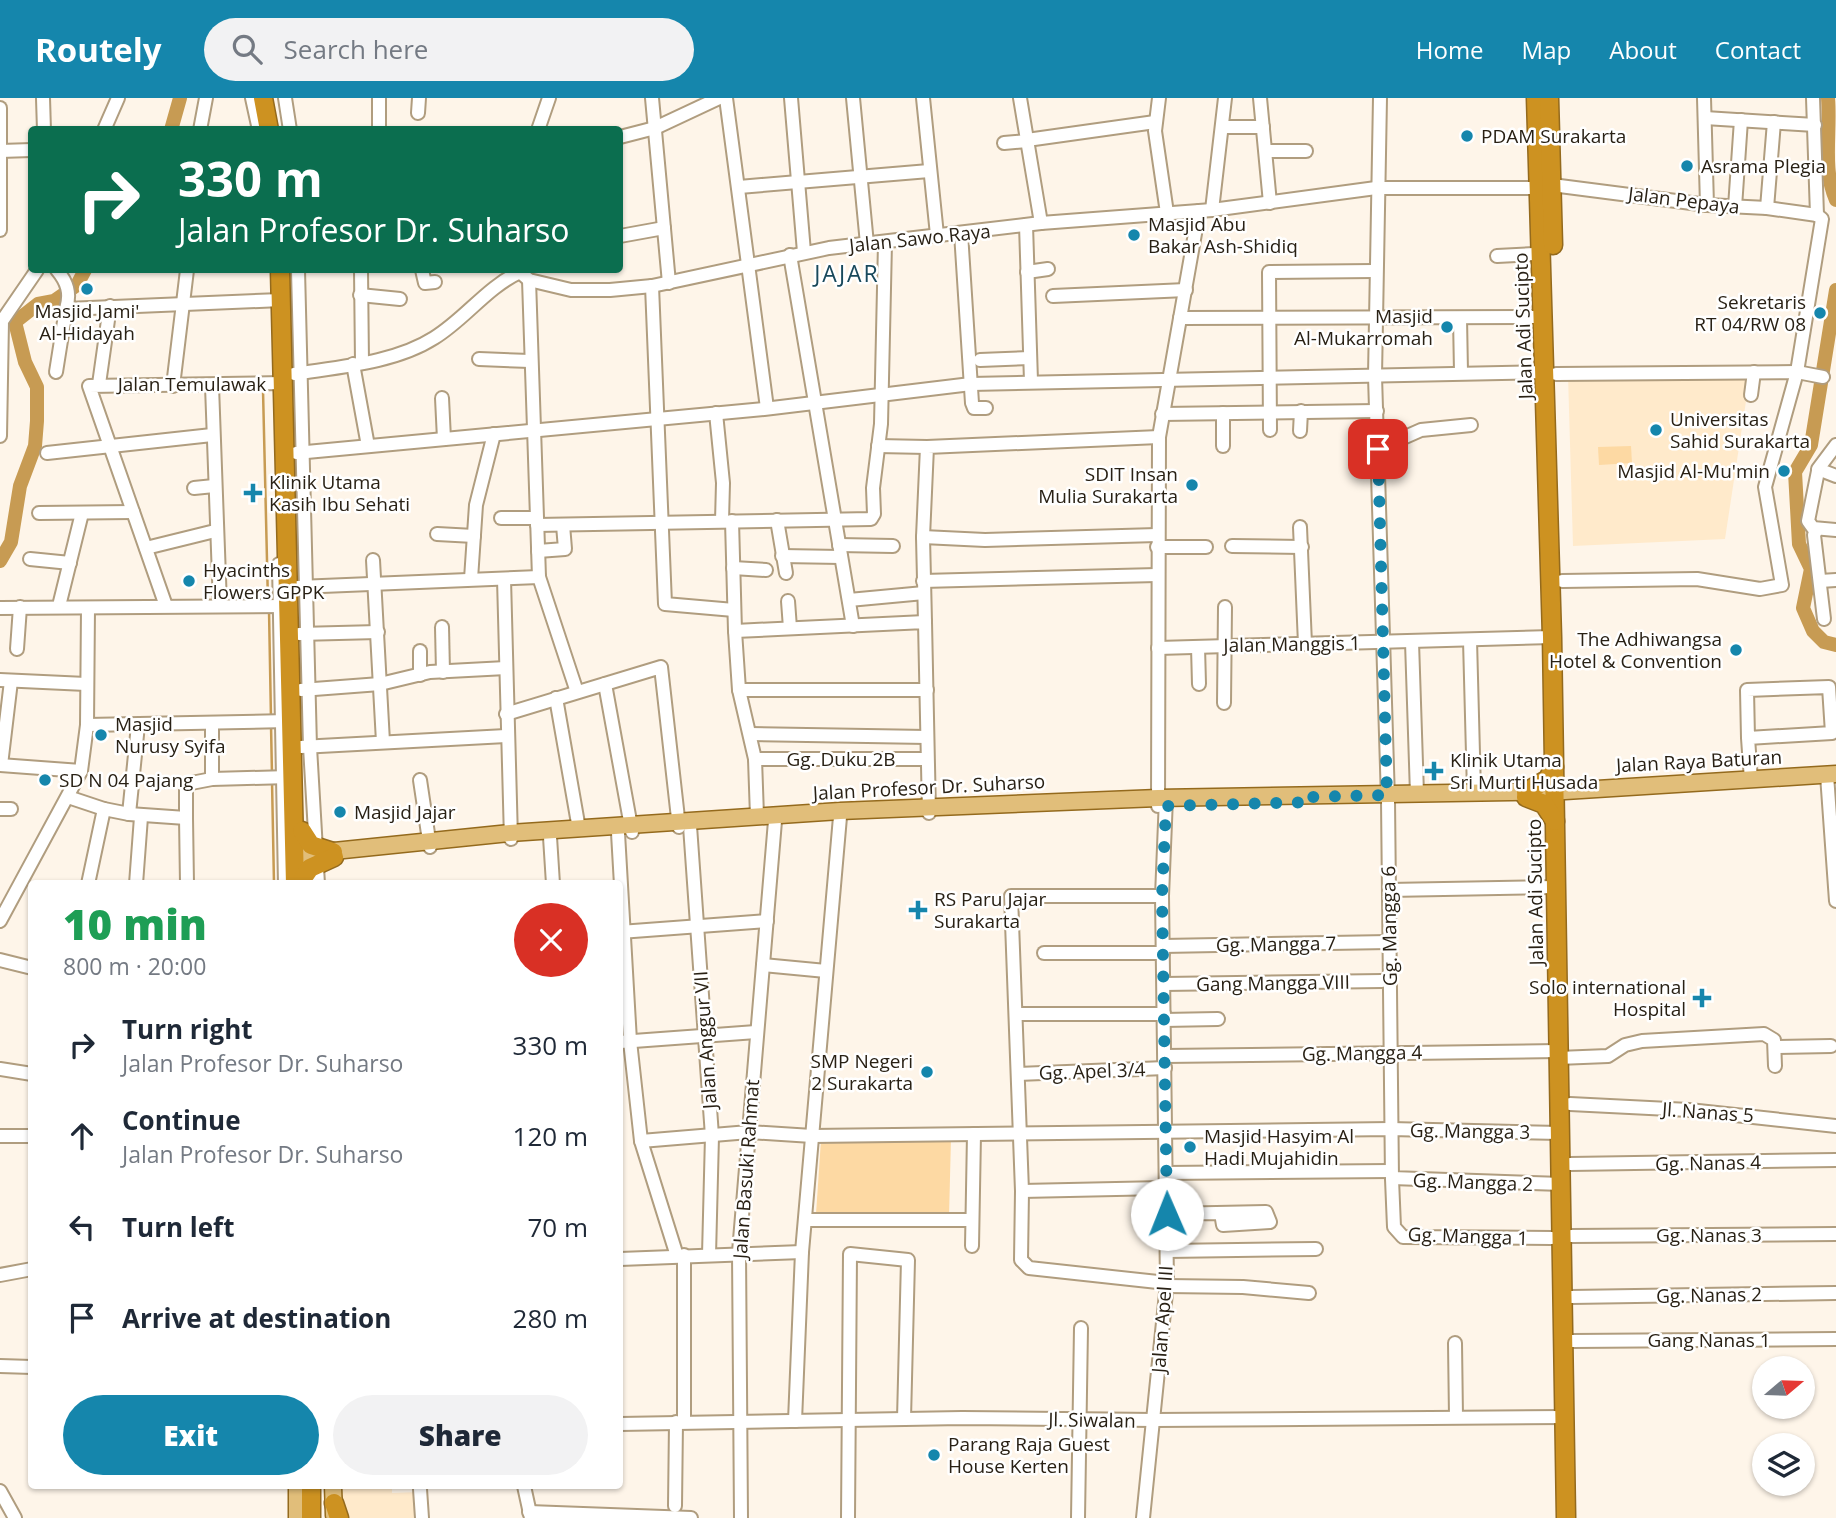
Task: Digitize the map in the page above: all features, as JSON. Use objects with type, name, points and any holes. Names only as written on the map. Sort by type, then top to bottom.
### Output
[{"type":"highway","points":[[263,98],[268,126]]},
{"type":"highway","points":[[274,98],[279,126]]},
{"type":"highway","name":"Jalan Adi Sucipto","points":[[1536,98],[1545,186],[1562,581],[1561,1056],[1555,1133],[1562,1185],[1566,1518]]},
{"type":"highway","name":"Jalan Adi Sucipto","points":[[1549,98],[1544,317],[1551,373],[1554,767],[1563,793],[1555,821],[1561,1056],[1575,1104],[1576,1518]]},
{"type":"highway","points":[[280,273],[278,299],[292,449],[292,496],[303,634],[306,747],[302,831],[313,856]]},
{"type":"highway","points":[[278,299],[288,273]]},
{"type":"highway","points":[[283,366],[282,410],[292,449]]},
{"type":"highway","points":[[292,496],[283,525],[298,587]]},
{"type":"highway","points":[[298,587],[278,605],[277,722],[279,777],[313,856],[306,880]]},
{"type":"highway","points":[[1554,767],[1548,779],[1526,794],[1544,804],[1555,821]]},
{"type":"highway","points":[[312,1489],[321,1513]]},
{"type":"highway","points":[[321,1489],[321,1513]]},
{"type":"main road","name":"Jalan Raya Baturan","points":[[1563,793],[1831,774]]},
{"type":"main road","name":"Jalan Profesor Dr. Suharso","points":[[1387,797],[1474,792],[1526,794]]},
{"type":"main road","name":"Jalan Profesor Dr. Suharso","points":[[510,836],[550,837],[757,819],[929,810],[1563,793]]},
{"type":"main road","name":"Jalan Profesor Dr. Suharso","points":[[775,818],[840,817],[929,810]]},
{"type":"main road","name":"Jalan Profesor Dr. Suharso","points":[[313,856],[579,829],[627,830]]},
{"type":"main road","points":[[300,1489],[321,1513]]},
{"type":"street","points":[[43,98],[44,126]]},
{"type":"street","points":[[106,126],[118,98]]},
{"type":"street","points":[[201,126],[206,98]]},
{"type":"street","points":[[252,98],[258,126]]},
{"type":"street","points":[[285,98],[289,126]]},
{"type":"street","points":[[379,98],[379,126]]},
{"type":"street","points":[[418,113],[419,98]]},
{"type":"street","points":[[539,126],[549,98]]},
{"type":"street","points":[[652,98],[669,283]]},
{"type":"street","points":[[623,136],[654,128],[719,98]]},
{"type":"street","points":[[726,98],[766,408]]},
{"type":"street","points":[[791,98],[804,252]]},
{"type":"street","points":[[853,98],[867,244]]},
{"type":"street","points":[[923,98],[937,235]]},
{"type":"street","points":[[1020,98],[1041,223]]},
{"type":"street","points":[[1159,98],[1155,122],[1167,213]]},
{"type":"street","name":"Jalan Apel III","points":[[1143,1518],[1167,1284],[1167,1133],[1157,575],[1159,437],[1180,318],[1224,127],[1225,98]]},
{"type":"street","points":[[1260,98],[1270,203]]},
{"type":"street","name":"Gg. Mangga 6","points":[[1380,98],[1374,271],[1374,376],[1387,797],[1391,1129]]},
{"type":"street","points":[[1704,98],[1707,205]]},
{"type":"street","points":[[1562,581],[1697,579],[1716,580],[1744,589],[1781,586],[1783,578],[1765,486],[1797,372],[1822,219],[1816,215],[1813,98]]},
{"type":"street","points":[[0,108],[0,230]]},
{"type":"street","points":[[1705,118],[1815,125]]},
{"type":"street","points":[[1735,207],[1741,120]]},
{"type":"street","points":[[1003,144],[1155,122]]},
{"type":"street","points":[[1767,208],[1774,122]]},
{"type":"street","points":[[1224,127],[1264,127]]},
{"type":"street","points":[[1,151],[28,150]]},
{"type":"street","points":[[1266,151],[1306,151]]},
{"type":"street","points":[[739,187],[860,174],[929,170]]},
{"type":"street","name":"Jalan Sawo Raya","points":[[523,274],[583,291],[652,286],[747,267],[804,252],[1041,223],[1206,211],[1376,188],[1545,186]]},
{"type":"street","name":"Jalan Pepaya","points":[[1545,186],[1816,215]]},
{"type":"street","points":[[1026,225],[1031,381]]},
{"type":"street","points":[[623,235],[664,228]]},
{"type":"street","points":[[961,233],[972,406],[986,408]]},
{"type":"street","points":[[501,518],[563,525],[873,517],[881,394],[885,243]]},
{"type":"street","points":[[1497,256],[1534,254]]},
{"type":"street","points":[[790,255],[853,626]]},
{"type":"street","points":[[1027,272],[1048,269]]},
{"type":"street","points":[[1270,430],[1269,272],[1374,271]]},
{"type":"street","points":[[0,436],[3,311],[35,273]]},
{"type":"street","points":[[56,372],[68,303],[65,281],[59,273]]},
{"type":"street","points":[[173,386],[187,273]]},
{"type":"street","points":[[274,273],[278,299]]},
{"type":"street","points":[[278,299],[296,273]]},
{"type":"street","points":[[361,273],[357,364],[368,446]]},
{"type":"street","points":[[423,273],[425,283],[435,282]]},
{"type":"street","points":[[283,366],[357,364],[434,338],[484,296],[523,274],[530,362],[539,577],[577,692]]},
{"type":"street","points":[[652,286],[664,523],[665,604],[734,610]]},
{"type":"street","points":[[1053,296],[1186,290]]},
{"type":"street","points":[[360,295],[400,299]]},
{"type":"street","points":[[68,303],[110,306],[184,305],[278,299]]},
{"type":"street","points":[[110,306],[99,384],[89,386],[88,391],[166,606]]},
{"type":"street","points":[[1180,318],[1544,317]]},
{"type":"street","points":[[1460,318],[1461,372]]},
{"type":"street","points":[[980,360],[1030,358]]},
{"type":"street","points":[[479,359],[530,362]]},
{"type":"street","name":"Jalan Temulawak","points":[[99,384],[212,386],[283,366]]},
{"type":"street","points":[[292,449],[368,446],[532,432],[971,384],[1031,381],[1374,376],[1461,372],[1797,372],[1823,377]]},
{"type":"street","points":[[1751,395],[1754,372]]},
{"type":"street","points":[[212,386],[215,531],[220,605]]},
{"type":"street","points":[[442,398],[444,439]]},
{"type":"street","points":[[1300,430],[1301,411]]},
{"type":"street","points":[[1162,414],[1377,411]]},
{"type":"street","points":[[716,413],[733,568],[739,690],[755,759],[757,819]]},
{"type":"street","points":[[1223,413],[1223,446]]},
{"type":"street","points":[[1378,449],[1421,430],[1471,425]]},
{"type":"street","points":[[47,453],[212,435]]},
{"type":"street","points":[[471,579],[476,505],[494,435]]},
{"type":"street","points":[[878,446],[926,447],[1159,437]]},
{"type":"street","points":[[1836,445],[1818,471],[1808,521],[1816,529],[1836,530]]},
{"type":"street","points":[[926,447],[923,537],[929,810]]},
{"type":"street","points":[[1818,471],[1836,476]]},
{"type":"street","points":[[194,488],[214,486]]},
{"type":"street","points":[[39,513],[133,512]]},
{"type":"street","points":[[59,606],[82,513]]},
{"type":"street","points":[[777,520],[786,573]]},
{"type":"street","points":[[0,608],[278,605],[283,525]]},
{"type":"street","points":[[538,551],[565,549],[563,525]]},
{"type":"street","points":[[1300,527],[1305,644]]},
{"type":"street","points":[[1816,529],[1814,538],[1820,581],[1829,621]]},
{"type":"street","points":[[146,548],[215,531]]},
{"type":"street","points":[[437,534],[474,536]]},
{"type":"street","points":[[923,537],[1157,541],[1206,547]]},
{"type":"street","points":[[782,556],[893,546]]},
{"type":"street","points":[[1232,546],[1301,547]]},
{"type":"street","points":[[30,559],[70,563]]},
{"type":"street","points":[[373,560],[383,742]]},
{"type":"street","points":[[733,568],[766,570]]},
{"type":"street","points":[[849,600],[924,587],[1157,575]]},
{"type":"street","points":[[298,587],[539,577]]},
{"type":"street","points":[[504,579],[510,836]]},
{"type":"street","points":[[1820,581],[1836,580]]},
{"type":"street","points":[[788,601],[790,628]]},
{"type":"street","points":[[17,649],[20,607]]},
{"type":"street","points":[[1224,703],[1225,607]]},
{"type":"street","points":[[0,921],[80,771],[87,725],[88,608]]},
{"type":"street","points":[[734,631],[925,622]]},
{"type":"street","points":[[443,627],[443,672]]},
{"type":"street","points":[[303,634],[378,632]]},
{"type":"street","name":"Jalan Manggis 1","points":[[1158,648],[1552,637]]},
{"type":"street","points":[[1470,640],[1474,792]]},
{"type":"street","points":[[1412,642],[1417,794]]},
{"type":"street","points":[[1198,647],[1199,684]]},
{"type":"street","points":[[420,651],[420,676]]},
{"type":"street","name":"Jalan Anggur VII","points":[[605,684],[658,666],[663,669],[696,926],[712,1136],[709,1255]]},
{"type":"street","points":[[305,690],[380,684],[443,672],[506,668]]},
{"type":"street","points":[[80,771],[1,765],[5,681],[86,684]]},
{"type":"street","points":[[506,714],[605,684],[627,830],[623,912]]},
{"type":"street","points":[[1748,738],[1831,734],[1829,687],[1747,690],[1748,738],[1751,779]]},
{"type":"street","points":[[739,690],[927,690]]},
{"type":"street","points":[[556,698],[579,829]]},
{"type":"street","points":[[87,725],[277,722]]},
{"type":"street","points":[[212,723],[212,779]]},
{"type":"street","points":[[136,880],[138,724]]},
{"type":"street","points":[[750,734],[927,737]]},
{"type":"street","points":[[788,759],[791,735]]},
{"type":"street","points":[[313,856],[306,747],[506,736]]},
{"type":"street","points":[[825,759],[828,736]]},
{"type":"street","name":"Gg. Duku 2B","points":[[755,759],[927,759]]},
{"type":"street","points":[[1831,774],[1836,901]]},
{"type":"street","points":[[187,880],[186,784],[212,779],[279,777],[285,880]]},
{"type":"street","points":[[420,780],[429,844]]},
{"type":"street","points":[[68,797],[104,809],[135,815],[186,818]]},
{"type":"street","points":[[89,880],[104,809]]},
{"type":"street","points":[[795,1421],[802,1252],[840,817]]},
{"type":"street","name":"Jalan Basuki Rahmat","points":[[741,1518],[738,1421],[739,1252],[775,818]]},
{"type":"street","points":[[550,837],[552,880]]},
{"type":"street","points":[[1389,890],[1555,887]]},
{"type":"street","points":[[1162,896],[1011,896],[1022,1191],[1020,1256],[1024,1265],[1167,1284],[1309,1293]]},
{"type":"street","points":[[623,932],[767,921]]},
{"type":"street","name":"Gg. Mangga 7","points":[[1044,953],[1389,943]]},
{"type":"street","points":[[0,960],[28,967]]},
{"type":"street","points":[[763,965],[825,971]]},
{"type":"street","points":[[623,969],[625,1042],[641,1141],[680,1255],[680,1422],[675,1506]]},
{"type":"street","name":"Gang Mangga VIII","points":[[1164,984],[1382,981]]},
{"type":"street","points":[[1016,1014],[1218,1018]]},
{"type":"street","points":[[625,1042],[756,1032]]},
{"type":"street","name":"Gg. Mangga 4","points":[[1165,1062],[1390,1053],[1608,1056],[1625,1045],[1642,1041],[1765,1034],[1772,1037],[1775,1047]]},
{"type":"street","points":[[1775,1066],[1775,1047],[1830,1046]]},
{"type":"street","name":"Gg. Apel 3/4","points":[[1018,1073],[1165,1062]]},
{"type":"street","points":[[0,1069],[28,1073]]},
{"type":"street","name":"Jl. Nanas 5","points":[[1575,1104],[1689,1110],[1836,1126]]},
{"type":"street","name":"Gg. Mangga 3","points":[[641,1141],[749,1132],[812,1136],[1391,1129],[1555,1133]]},
{"type":"street","name":"Gg. Mangga 1","points":[[1391,1129],[1394,1227],[1403,1237],[1552,1238]]},
{"type":"street","points":[[972,1246],[974,1133]]},
{"type":"street","points":[[0,1136],[28,1135]]},
{"type":"street","name":"Gg. Nanas 4","points":[[1575,1164],[1836,1160]]},
{"type":"street","name":"Gg. Mangga 2","points":[[1166,1173],[1392,1175],[1562,1185]]},
{"type":"street","points":[[1022,1191],[1163,1188]]},
{"type":"street","points":[[1167,1214],[1221,1213]]},
{"type":"street","points":[[805,1220],[972,1220]]},
{"type":"street","name":"Gg. Nanas 3","points":[[1576,1236],[1836,1234]]},
{"type":"street","points":[[1167,1251],[1316,1249]]},
{"type":"street","points":[[623,1259],[739,1252],[802,1252]]},
{"type":"street","points":[[848,1518],[850,1254],[908,1260],[904,1419]]},
{"type":"street","points":[[0,1275],[28,1270]]},
{"type":"street","name":"Gg. Nanas 2","points":[[1576,1296],[1836,1293]]},
{"type":"street","points":[[1078,1518],[1082,1420],[1081,1328]]},
{"type":"street","name":"Gang Nanas 1","points":[[1577,1341],[1836,1339]]},
{"type":"street","points":[[1455,1343],[1455,1417]]},
{"type":"street","points":[[0,1366],[28,1367]]},
{"type":"street","name":"Jl. Siwalan","points":[[623,1424],[904,1419],[1564,1417]]},
{"type":"street","points":[[419,1489],[422,1518]]},
{"type":"street","points":[[525,1489],[530,1515],[691,1518]]},
{"type":"street","points":[[0,1491],[15,1518]]},
{"type":"shaded area","name":"Universitas Sahid Surakarta","points":[[1568,375],[1750,375],[1725,539],[1573,546]]},
{"type":"shaded area","points":[[1631,446],[1632,463],[1599,465],[1598,447]]},
{"type":"shaded area","points":[[951,1138],[949,1217],[816,1214],[821,1140]]},
{"type":"shaded area","points":[[339,1489],[418,1492],[419,1518],[341,1518]]},
{"type":"waterway","points":[[172,126],[180,98]]},
{"type":"waterway","points":[[1828,98],[1829,176],[1836,200]]},
{"type":"waterway","points":[[0,561],[11,542],[20,486],[35,446],[37,421],[37,387],[25,362],[15,322],[38,304],[54,301],[77,285],[83,273]]},
{"type":"waterway","points":[[1836,290],[1811,445],[1795,472],[1799,544],[1811,569],[1803,608],[1813,631],[1824,642],[1836,645]]},
{"type":"waterway","points":[[263,390],[268,603]]},
{"type":"waterway","points":[[269,610],[271,719]]},
{"type":"waterway","points":[[271,725],[272,775]]},
{"type":"waterway","points":[[272,781],[274,880]]},
{"type":"place","name":"PDAM Surakarta","points":[[1467,136]]},
{"type":"place","name":"Asrama Plegia","points":[[1687,166]]},
{"type":"place","name":"Masjid Abu Bakar Ash-Shidiq","points":[[1134,235]]},
{"type":"place","name":"Masjid Jami' Al-Hidayah","points":[[87,289]]},
{"type":"place","name":"Sekretaris RT 04/RW 08","points":[[1820,313]]},
{"type":"place","name":"Masjid Al-Mukarromah","points":[[1447,327]]},
{"type":"place","name":"Universitas Sahid Surakarta","points":[[1656,430]]},
{"type":"place","name":"Masjid Al-Mu'min","points":[[1784,471]]},
{"type":"place","name":"SDIT Insan Mulia Surakarta","points":[[1192,485]]},
{"type":"place","name":"Klinik Utama Kasih Ibu Sehati","points":[[253,493]]},
{"type":"place","name":"Hyacinths Flowers GPPK","points":[[189,581]]},
{"type":"place","name":"The Adhiwangsa Hotel & Convention","points":[[1736,650]]},
{"type":"place","name":"Masjid Nurusy Syifa","points":[[101,735]]},
{"type":"place","name":"Klinik Utama Sri Murti Husada","points":[[1434,771]]},
{"type":"place","name":"SD N 04 Pajang","points":[[45,780]]},
{"type":"place","name":"Masjid Jajar","points":[[340,812]]},
{"type":"place","name":"RS Paru Jajar Surakarta","points":[[918,910]]},
{"type":"place","name":"Solo international Hospital","points":[[1702,998]]},
{"type":"place","name":"SMP Negeri 2 Surakarta","points":[[927,1072]]},
{"type":"place","name":"Masjid Hasyim Al Hadi Mujahidin","points":[[1190,1147]]},
{"type":"place","name":"Parang Raja Guest House Kerten","points":[[934,1455]]},
{"type":"district","name":"JAJAR","points":[[847,273]]},
{"type":"route","points":[[1167,1214],[1162,896],[1166,806],[1312,802],[1311,797],[1387,795],[1378,449]]}]
